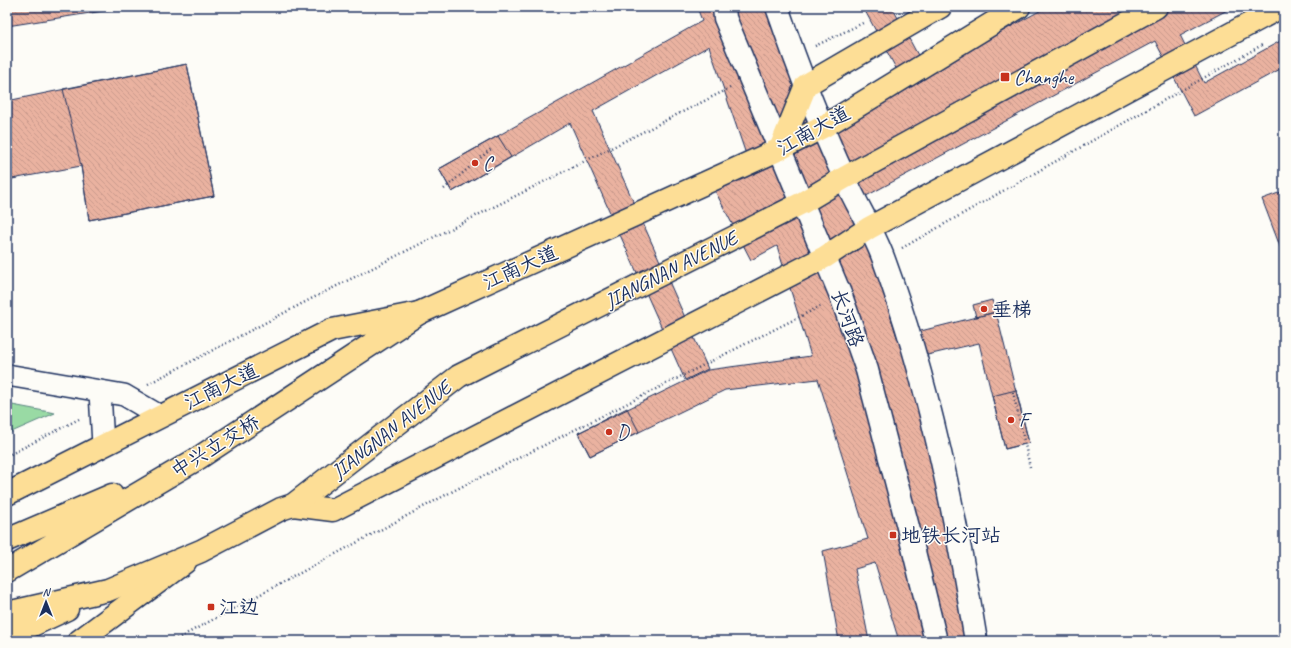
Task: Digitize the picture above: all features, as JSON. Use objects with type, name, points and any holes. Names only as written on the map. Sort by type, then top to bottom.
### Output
[{"type":"main road","name":"长河路","points":[[724,7],[726,18],[841,296],[867,370],[936,641]]},
{"type":"main road","points":[[777,7],[794,56],[844,178],[884,258],[913,349],[948,484],[976,641]]},
{"type":"main road","points":[[780,150],[806,86],[940,7]]},
{"type":"main road","name":"江南大道","points":[[7,494],[332,330],[419,313],[780,150],[823,127],[1019,7]]},
{"type":"main road","name":"JIANGNAN AVENUE","points":[[7,613],[108,590],[201,551],[281,509],[294,505],[459,376],[802,203],[844,178],[1156,7]]},
{"type":"main road","points":[[294,505],[333,510],[825,257],[869,228],[1281,7]]},
{"type":"main road","name":"中兴立交桥","points":[[7,570],[197,459],[419,313]]},
{"type":"main road","points":[[7,540],[197,459]]},
{"type":"main road","name":"JIANGNAN AVENUE","points":[[79,641],[201,551]]},
{"type":"main road","points":[[7,637],[108,590]]},
{"type":"street","points":[[7,375],[100,400],[124,395],[160,416]]},
{"type":"street","points":[[100,400],[103,445]]},
{"type":"path","points":[[794,56],[870,20]]},
{"type":"path","points":[[884,258],[1263,45]]},
{"type":"path","points":[[124,395],[750,77]]},
{"type":"path","points":[[444,189],[491,150]]},
{"type":"path","points":[[173,641],[455,490],[841,296]]},
{"type":"path","points":[[1013,392],[1030,467]]},
{"type":"path","points":[[7,456],[100,400]]},
{"type":"green space","points":[[7,404],[55,413],[7,434]]},
{"type":"building","points":[[7,7],[129,7],[7,26]]},
{"type":"building","name":"Changhe","points":[[697,7],[786,7],[826,126],[905,85],[863,7],[892,7],[927,72],[1047,7],[1233,7],[1180,35],[1204,83],[1284,39],[1284,67],[1194,116],[1155,41],[855,202],[897,337],[996,312],[1029,443],[1005,449],[979,343],[906,360],[984,641],[899,641],[875,563],[855,569],[869,641],[839,641],[823,551],[868,539],[818,379],[725,390],[590,456],[578,433],[708,370],[811,356],[777,246],[751,260],[714,189],[751,169],[709,46],[593,111],[708,369],[685,380],[570,123],[452,192],[439,169],[702,21]]},
{"type":"building","points":[[187,64],[214,196],[89,220],[81,166],[7,180],[7,101]]},
{"type":"building","points":[[187,64],[214,196],[89,220],[81,166],[63,89]]},
{"type":"building","name":"C","points":[[498,136],[511,157],[452,192],[439,169]]},
{"type":"building","points":[[1284,191],[1284,257],[1262,199]]},
{"type":"building","name":"垂梯","points":[[992,300],[996,312],[976,317],[973,305]]},
{"type":"building","name":"F","points":[[1016,390],[1029,443],[1005,449],[992,396]]},
{"type":"building","name":"D","points":[[627,408],[639,432],[590,456],[578,433]]},
{"type":"place","name":"Changhe","points":[[1005,77]]},
{"type":"place","name":"C","points":[[475,163]]},
{"type":"place","name":"垂梯","points":[[984,309]]},
{"type":"place","name":"F","points":[[1011,420]]},
{"type":"place","name":"D","points":[[609,432]]},
{"type":"place","name":"地铁长河站","points":[[893,535]]},
{"type":"place","name":"江边","points":[[211,607]]}]
